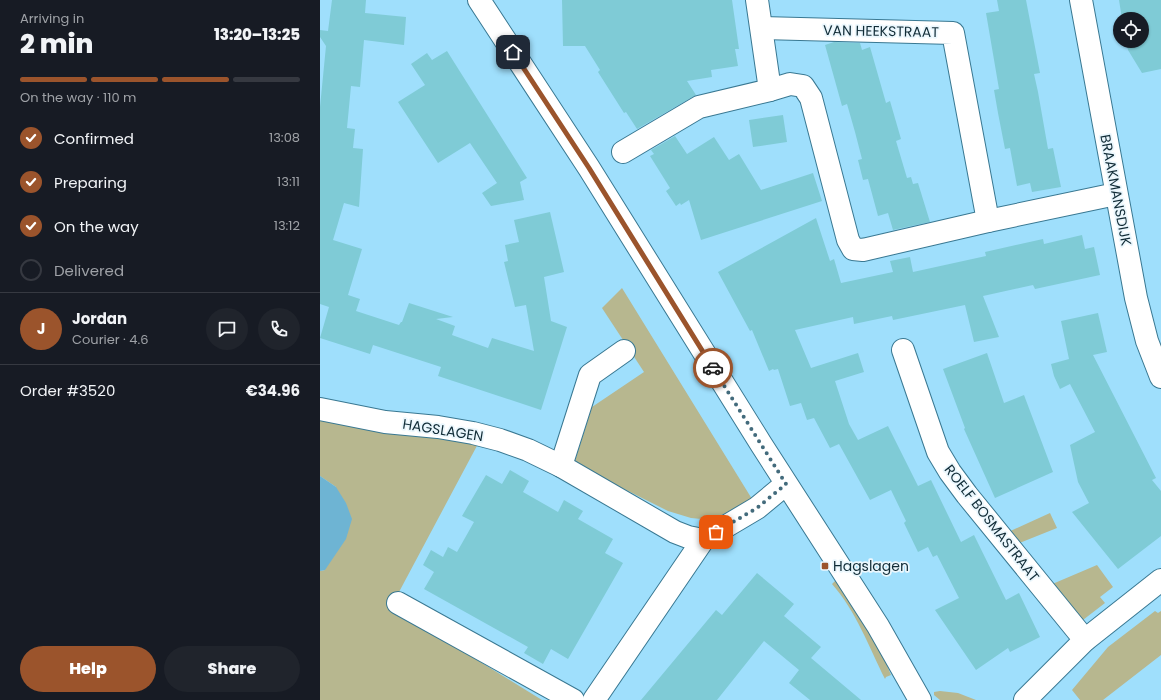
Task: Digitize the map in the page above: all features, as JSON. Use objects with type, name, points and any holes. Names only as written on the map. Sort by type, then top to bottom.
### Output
[{"type":"street","points":[[479,0],[589,168],[786,484],[878,626],[920,700]]},
{"type":"street","points":[[757,0],[770,90]]},
{"type":"street","name":"BRAAKMANSDIJK","points":[[1081,0],[1136,298],[1147,341],[1161,377]]},
{"type":"street","name":"VAN HEEKSTRAAT","points":[[762,28],[953,33],[988,221]]},
{"type":"street","points":[[622,152],[699,107],[790,84],[803,86],[812,98],[848,240],[853,249],[863,250],[988,221],[1116,194]]},
{"type":"street","name":"ROELF BOSMASTRAAT","points":[[903,350],[938,452],[950,472],[1085,640]]},
{"type":"street","points":[[560,466],[590,375],[624,351]]},
{"type":"street","name":"HAGSLAGEN","points":[[320,409],[385,422],[473,433],[500,440],[528,450],[560,466],[675,532],[688,537],[703,540]]},
{"type":"street","points":[[594,700],[703,540],[757,508],[786,484]]},
{"type":"street","points":[[1025,700],[1085,640],[1161,580]]},
{"type":"street","points":[[398,602],[573,700]]},
{"type":"green space","points":[[622,288],[752,499],[712,520],[691,518],[668,511],[574,464],[592,407],[644,372],[602,308]]},
{"type":"green space","points":[[320,420],[372,431],[479,442],[391,607],[542,700],[320,700],[320,571],[325,570],[336,487],[320,476]]},
{"type":"green space","points":[[1050,513],[1057,528],[1017,544],[1006,533]]},
{"type":"green space","points":[[1097,565],[1113,587],[1100,597],[1105,603],[1079,623],[1050,585]]},
{"type":"green space","points":[[837,579],[869,623],[891,675],[885,679],[855,617],[832,584]]},
{"type":"green space","points":[[1155,611],[1158,613],[1161,611],[1161,655],[1103,700],[1080,700],[1072,690],[1108,647]]},
{"type":"green space","points":[[940,691],[958,693],[976,700],[940,700],[934,695],[934,692]]},
{"type":"water","points":[[320,476],[336,487],[346,503],[352,519],[346,539],[325,570],[320,571]]},
{"type":"building","points":[[332,0],[366,0],[365,13],[406,17],[404,45],[364,40],[360,87],[351,86],[347,128],[355,129],[353,148],[363,149],[359,207],[344,203],[333,240],[362,249],[348,295],[360,299],[356,311],[399,325],[402,322],[409,303],[453,317],[436,319],[455,326],[452,335],[488,348],[492,338],[534,351],[526,305],[515,307],[504,262],[508,261],[505,245],[519,242],[514,220],[550,212],[564,272],[544,277],[551,321],[567,327],[541,410],[438,376],[441,367],[373,345],[370,354],[320,338],[329,307],[320,304],[320,107],[326,46],[320,37],[320,30],[328,31]]},
{"type":"building","points":[[562,0],[732,0],[739,49],[735,49],[738,66],[711,70],[712,77],[687,81],[696,95],[637,129],[626,112],[624,113],[598,72],[600,70],[585,46],[563,46]]},
{"type":"building","points":[[997,0],[1026,0],[1040,73],[1034,74],[1048,149],[1053,148],[1061,187],[1032,192],[1030,183],[1017,186],[1010,148],[1005,149],[994,90],[999,89],[986,13],[999,11]]},
{"type":"building","points":[[1119,0],[1161,0],[1161,69],[1142,73],[1128,48],[1149,48],[1149,12],[1121,12]]},
{"type":"building","points":[[834,42],[860,43],[862,50],[870,47],[886,103],[890,101],[901,139],[896,141],[907,178],[911,177],[913,184],[918,183],[930,222],[893,230],[888,213],[878,216],[868,179],[863,180],[858,160],[862,159],[855,132],[847,104],[842,106],[825,45]]},
{"type":"building","points":[[447,51],[527,178],[520,182],[524,200],[491,206],[482,193],[497,183],[470,143],[438,163],[398,102],[425,85],[411,64],[427,53],[432,60]]},
{"type":"building","points":[[783,115],[787,142],[753,147],[749,120]]},
{"type":"building","points":[[675,136],[687,154],[714,137],[729,160],[739,154],[761,190],[813,173],[822,201],[701,240],[689,200],[676,206],[666,191],[670,188],[650,156],[654,154],[651,150]]},
{"type":"building","points":[[816,218],[830,261],[834,259],[841,283],[893,272],[890,261],[910,257],[913,272],[986,256],[985,252],[1043,239],[1044,244],[1082,235],[1085,249],[1094,247],[1100,275],[1035,289],[1033,285],[983,296],[999,337],[974,342],[965,305],[893,320],[892,316],[854,324],[853,317],[795,330],[811,368],[858,353],[864,372],[835,381],[849,424],[858,440],[888,426],[918,486],[931,480],[961,542],[974,535],[1006,600],[1019,593],[1040,637],[1010,652],[1008,648],[976,670],[935,610],[959,598],[937,555],[933,557],[928,547],[918,552],[904,523],[906,521],[891,490],[870,500],[839,444],[830,448],[814,418],[807,420],[801,403],[790,406],[778,369],[769,371],[752,330],[750,331],[718,272]]},
{"type":"building","points":[[1098,313],[1107,352],[1093,355],[1156,478],[1152,480],[1161,491],[1161,536],[1118,569],[1072,512],[1089,503],[1078,482],[1070,445],[1095,432],[1070,384],[1060,389],[1054,376],[1051,364],[1069,359],[1061,321]]},
{"type":"building","points":[[987,353],[1004,403],[1024,395],[1053,472],[995,498],[964,429],[965,428],[943,369]]},
{"type":"building","points":[[510,470],[529,481],[523,492],[558,512],[564,500],[583,511],[578,519],[613,539],[605,553],[623,563],[568,659],[551,649],[543,664],[524,653],[528,647],[424,589],[434,572],[423,565],[431,550],[443,557],[448,547],[457,552],[474,522],[462,516],[486,475],[502,484]]},
{"type":"building","points":[[757,573],[794,604],[784,616],[821,647],[811,658],[861,700],[810,700],[789,683],[799,670],[764,641],[717,700],[641,700],[716,610],[722,615]]},
{"type":"way so far","points":[[713,368],[786,484],[757,508],[716,532]]},
{"type":"place","name":"Hagslagen","points":[[825,566]]},
{"type":"route","points":[[513,52],[589,168],[713,368]]}]
